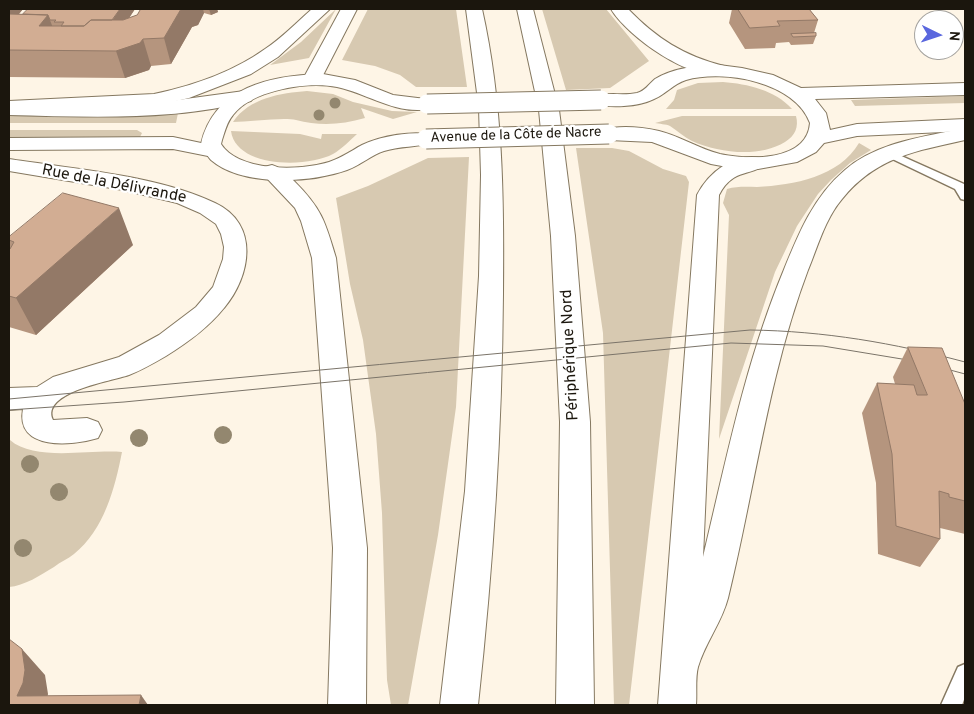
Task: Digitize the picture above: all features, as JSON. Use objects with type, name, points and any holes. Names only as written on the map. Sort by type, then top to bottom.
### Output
[{"type":"main road","points":[[9,108],[154,100],[176,96],[223,79],[265,57],[298,32],[322,9]]},
{"type":"main road","points":[[312,79],[349,9]]},
{"type":"main road","points":[[459,705],[466,648],[485,430],[490,344],[492,212],[490,110],[474,9]]},
{"type":"main road","name":"Périphérique Nord","points":[[525,9],[549,110],[563,236],[575,422],[575,705]]},
{"type":"main road","points":[[618,9],[642,35],[659,48],[686,62],[717,70],[758,77],[796,94],[814,112],[820,128],[819,138]]},
{"type":"main road","points":[[9,108],[161,110],[202,106],[244,97],[290,82],[312,79],[348,84],[384,99],[400,103],[427,104],[641,98],[676,78],[717,70]]},
{"type":"main road","points":[[796,94],[965,89]]},
{"type":"main road","points":[[216,135],[227,108],[244,97]]},
{"type":"main road","name":"Avenue de la Côte de Nacre","points":[[9,144],[173,143],[216,135],[233,165],[272,172],[319,171],[352,160],[382,145],[404,140],[609,134],[656,136],[711,158],[754,163],[778,161],[799,154],[819,138],[857,130],[965,125]]},
{"type":"main road","points":[[681,664],[710,600],[759,381],[778,316],[814,226],[832,196],[853,174],[888,153],[939,138],[965,134]]},
{"type":"main road","points":[[677,705],[681,664],[708,196],[715,179],[726,171],[754,163]]},
{"type":"main road","name":"Rue de la Délivrande","points":[[9,166],[182,196],[214,210],[224,219],[232,231],[236,244],[236,259],[225,289],[205,312],[174,337],[127,365],[66,382],[44,398]]},
{"type":"main road","points":[[272,172],[305,205],[313,221],[324,258],[350,548],[346,705]]},
{"type":"main road","points":[[9,399],[44,398]]},
{"type":"main road","points":[[44,398],[37,410],[37,425],[48,432],[88,430]]},
{"type":"lane","points":[[888,153],[960,187],[965,196]]},
{"type":"lane","points":[[951,705],[965,674]]},
{"type":"shaded area","points":[[336,9],[309,58],[270,65],[301,42]]},
{"type":"shaded area","points":[[368,9],[456,9],[467,87],[416,87],[400,75],[375,66],[342,60]]},
{"type":"shaded area","points":[[542,9],[606,9],[649,61],[610,88],[566,90]]},
{"type":"shaded area","points":[[723,82],[761,89],[778,97],[792,109],[666,109],[674,100],[677,90],[698,83]]},
{"type":"shaded area","points":[[307,91],[333,94],[353,102],[392,111],[417,112],[393,119],[361,108],[365,118],[330,124],[283,119],[233,122],[248,107],[266,98]]},
{"type":"shaded area","points":[[965,96],[965,103],[855,106],[851,100]]},
{"type":"shaded area","points":[[178,113],[176,123],[9,123],[9,115]]},
{"type":"shaded area","points":[[682,116],[796,116],[797,124],[791,137],[775,147],[751,152],[739,152],[703,145],[689,139],[670,126],[655,123]]},
{"type":"shaded area","points":[[9,130],[137,130],[142,133],[140,137],[9,138]]},
{"type":"shaded area","points":[[231,131],[300,134],[321,139],[322,134],[357,134],[333,154],[307,162],[291,163],[274,162],[245,152],[236,143]]},
{"type":"shaded area","points":[[859,143],[871,150],[850,163],[818,194],[797,226],[775,272],[719,439],[729,215],[723,203],[727,189],[786,184],[814,177],[840,164]]},
{"type":"shaded area","points":[[576,148],[612,148],[629,151],[663,169],[686,176],[689,182],[629,705],[614,705],[603,333]]},
{"type":"shaded area","points":[[469,157],[456,407],[438,535],[408,705],[391,705],[387,680],[382,513],[376,434],[363,340],[350,284],[336,198],[368,186],[428,158]]},
{"type":"shaded area","points":[[9,430],[10,440],[21,447],[34,451],[48,453],[122,452],[116,480],[107,507],[101,521],[84,544],[72,556],[38,577],[21,585],[9,587]]},
{"type":"building","points":[[28,9],[120,9],[112,20],[91,20],[84,26],[61,26],[64,22],[54,22],[56,20],[50,20],[48,15],[23,14]]},
{"type":"building","points":[[141,9],[181,9],[164,38],[143,39],[140,43],[116,51],[9,50],[9,14],[48,15],[39,26],[84,26],[91,20],[123,20],[137,15]]},
{"type":"building","points":[[738,9],[809,9],[818,20],[777,21],[780,26],[750,28]]},
{"type":"building","points":[[816,33],[816,36],[793,37],[791,34]]},
{"type":"building","points":[[63,193],[119,208],[16,298],[9,296],[9,249],[14,242],[9,240],[9,237]]},
{"type":"building","points":[[908,347],[942,348],[965,404],[965,501],[949,497],[949,494],[939,491],[940,539],[896,526],[892,454],[877,383],[914,385],[917,395],[927,395]]},
{"type":"building","points":[[9,639],[22,649],[25,670],[23,683],[17,696],[141,695],[139,705],[9,705]]},
{"type":"tram line","points":[[9,399],[750,330],[805,333],[859,339],[965,362]]},
{"type":"tram line","points":[[9,410],[124,402],[731,343],[823,346],[914,361]]},
{"type":"tram line","points":[[939,367],[965,374]]}]
